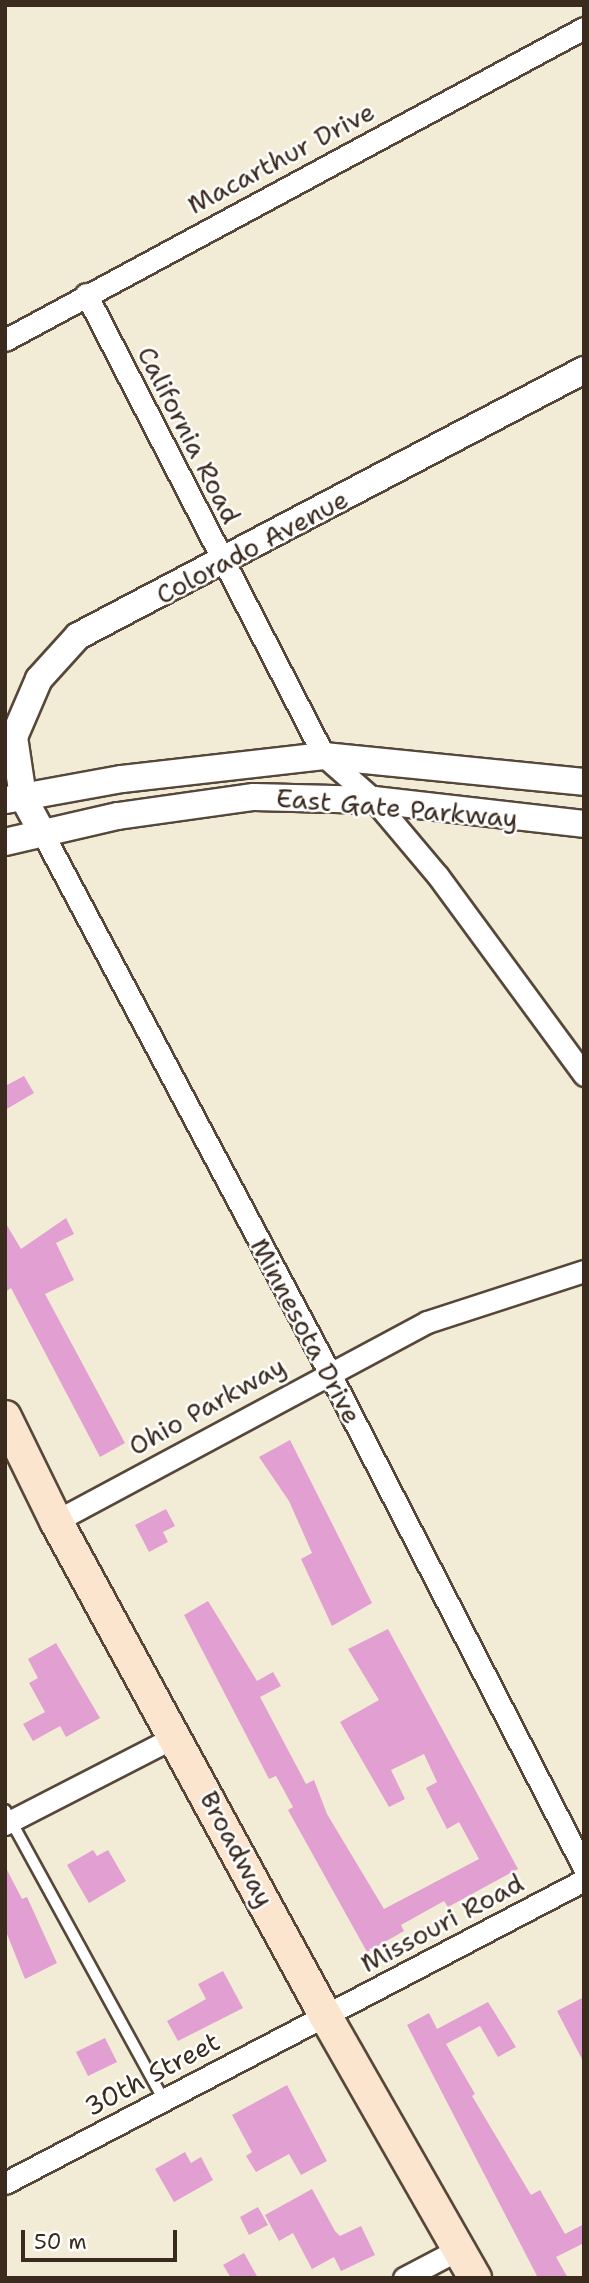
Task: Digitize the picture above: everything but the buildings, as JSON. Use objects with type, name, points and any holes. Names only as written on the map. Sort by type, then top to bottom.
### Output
[{"type":"main road","name":"Broadway","points":[[5,1417],[16,1462],[56,1521],[176,1736],[325,2015],[475,2278]]},
{"type":"street","name":"Macarthur Drive","points":[[5,340],[584,28]]},
{"type":"street","name":"California Road","points":[[86,294],[324,756],[374,800],[438,876],[584,1075]]},
{"type":"street","name":"Colorado Avenue","points":[[14,799],[14,737],[39,679],[78,636],[223,564],[584,370]]},
{"type":"street","name":"East Gate Parkway","points":[[14,799],[171,772],[324,756],[584,782]]},
{"type":"street","name":"East Gate Parkway","points":[[5,842],[201,802],[254,797],[374,800],[584,824]]},
{"type":"street","name":"Minnesota Drive","points":[[14,799],[43,834],[329,1372],[584,1868]]},
{"type":"street","name":"Ohio Parkway","points":[[56,1521],[329,1372],[427,1322],[584,1271]]},
{"type":"street","points":[[7,1818],[176,1736]]},
{"type":"street","name":"Missouri Road","points":[[325,2015],[584,1880]]},
{"type":"street","name":"30th Street","points":[[5,2183],[325,2015]]},
{"type":"street","points":[[404,2278],[459,2249]]},
{"type":"lane","points":[[7,1818],[164,2100]]}]
